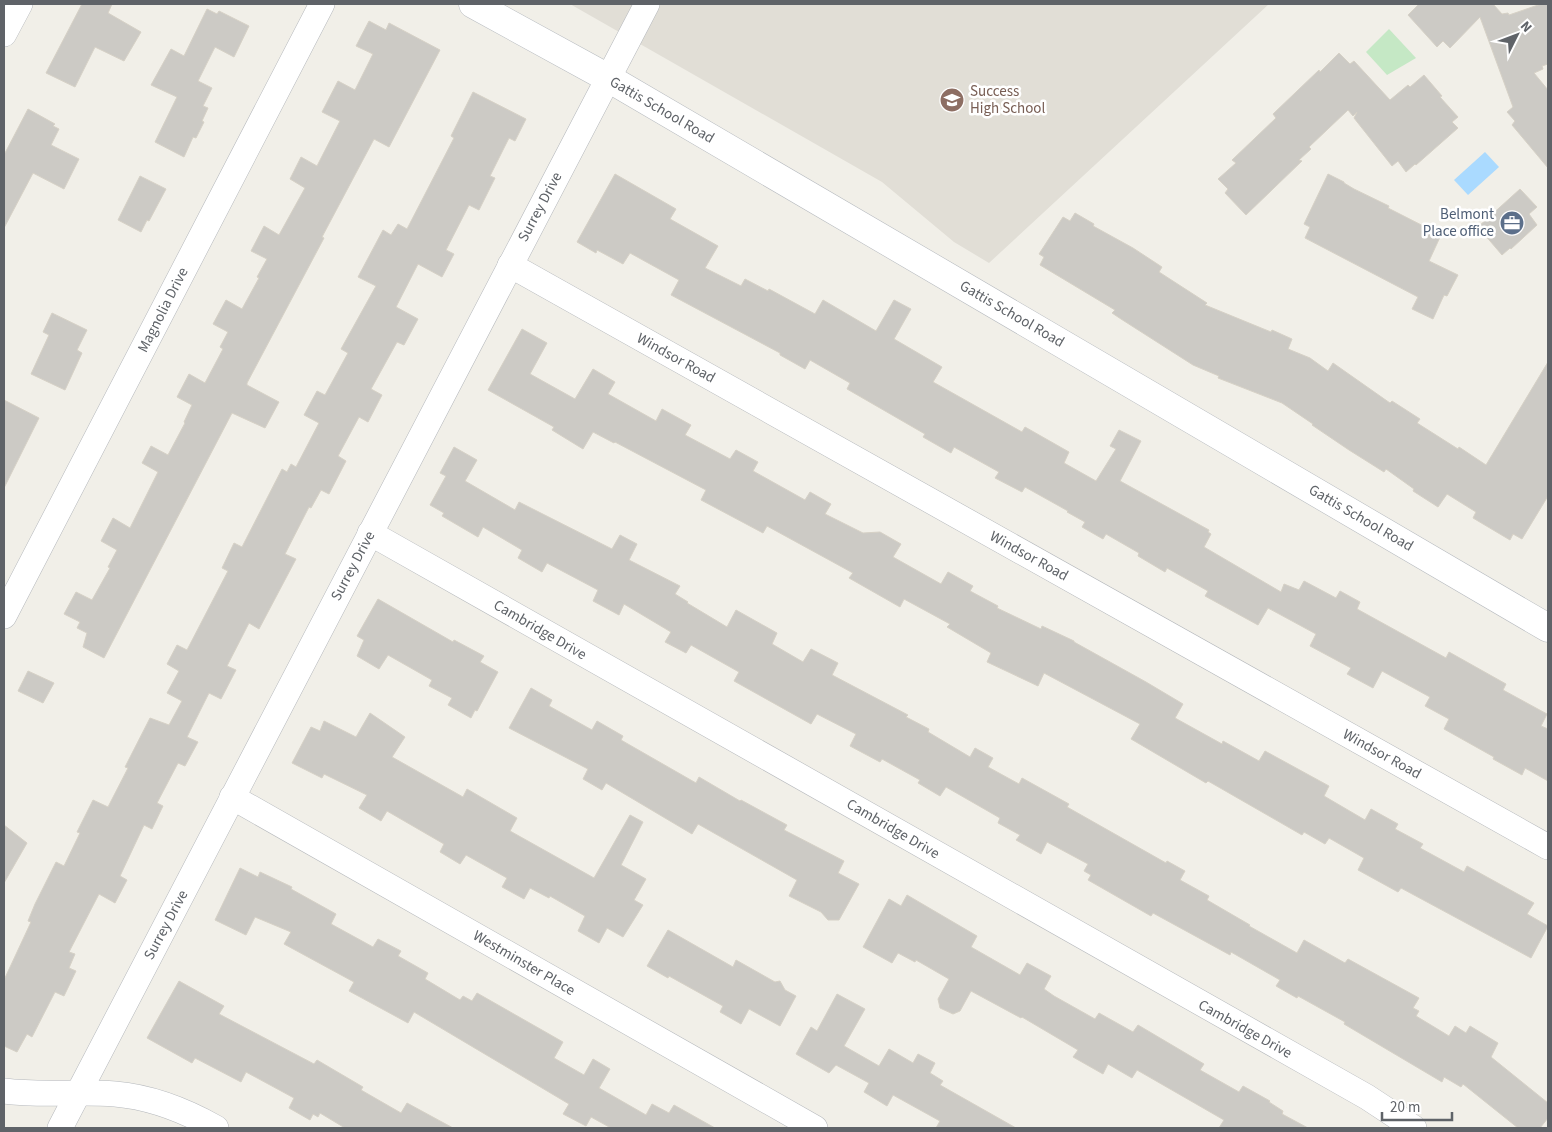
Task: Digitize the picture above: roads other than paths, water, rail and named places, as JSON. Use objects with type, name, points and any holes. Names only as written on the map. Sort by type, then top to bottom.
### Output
[{"type":"main road","name":"Gattis School Road","points":[[473,4],[608,78],[1546,619]]},
{"type":"street","points":[[4,34],[20,4]]},
{"type":"street","name":"Magnolia Drive","points":[[4,616],[322,4]]},
{"type":"street","name":"Surrey Drive","points":[[60,1128],[647,4]]},
{"type":"street","name":"Windsor Road","points":[[510,265],[1548,847]]},
{"type":"street","name":"Cambridge Drive","points":[[370,533],[1367,1096],[1414,1128]]},
{"type":"street","name":"Westminster Place","points":[[232,797],[815,1128]]},
{"type":"street","points":[[4,1091],[25,1094],[114,1094],[152,1101],[188,1114],[216,1128]]},
{"type":"water","points":[[1485,152],[1499,167],[1468,195],[1454,180]]},
{"type":"place","name":"Success High School","points":[[952,100]]},
{"type":"place","name":"Belmont Place office","points":[[1512,223]]}]
